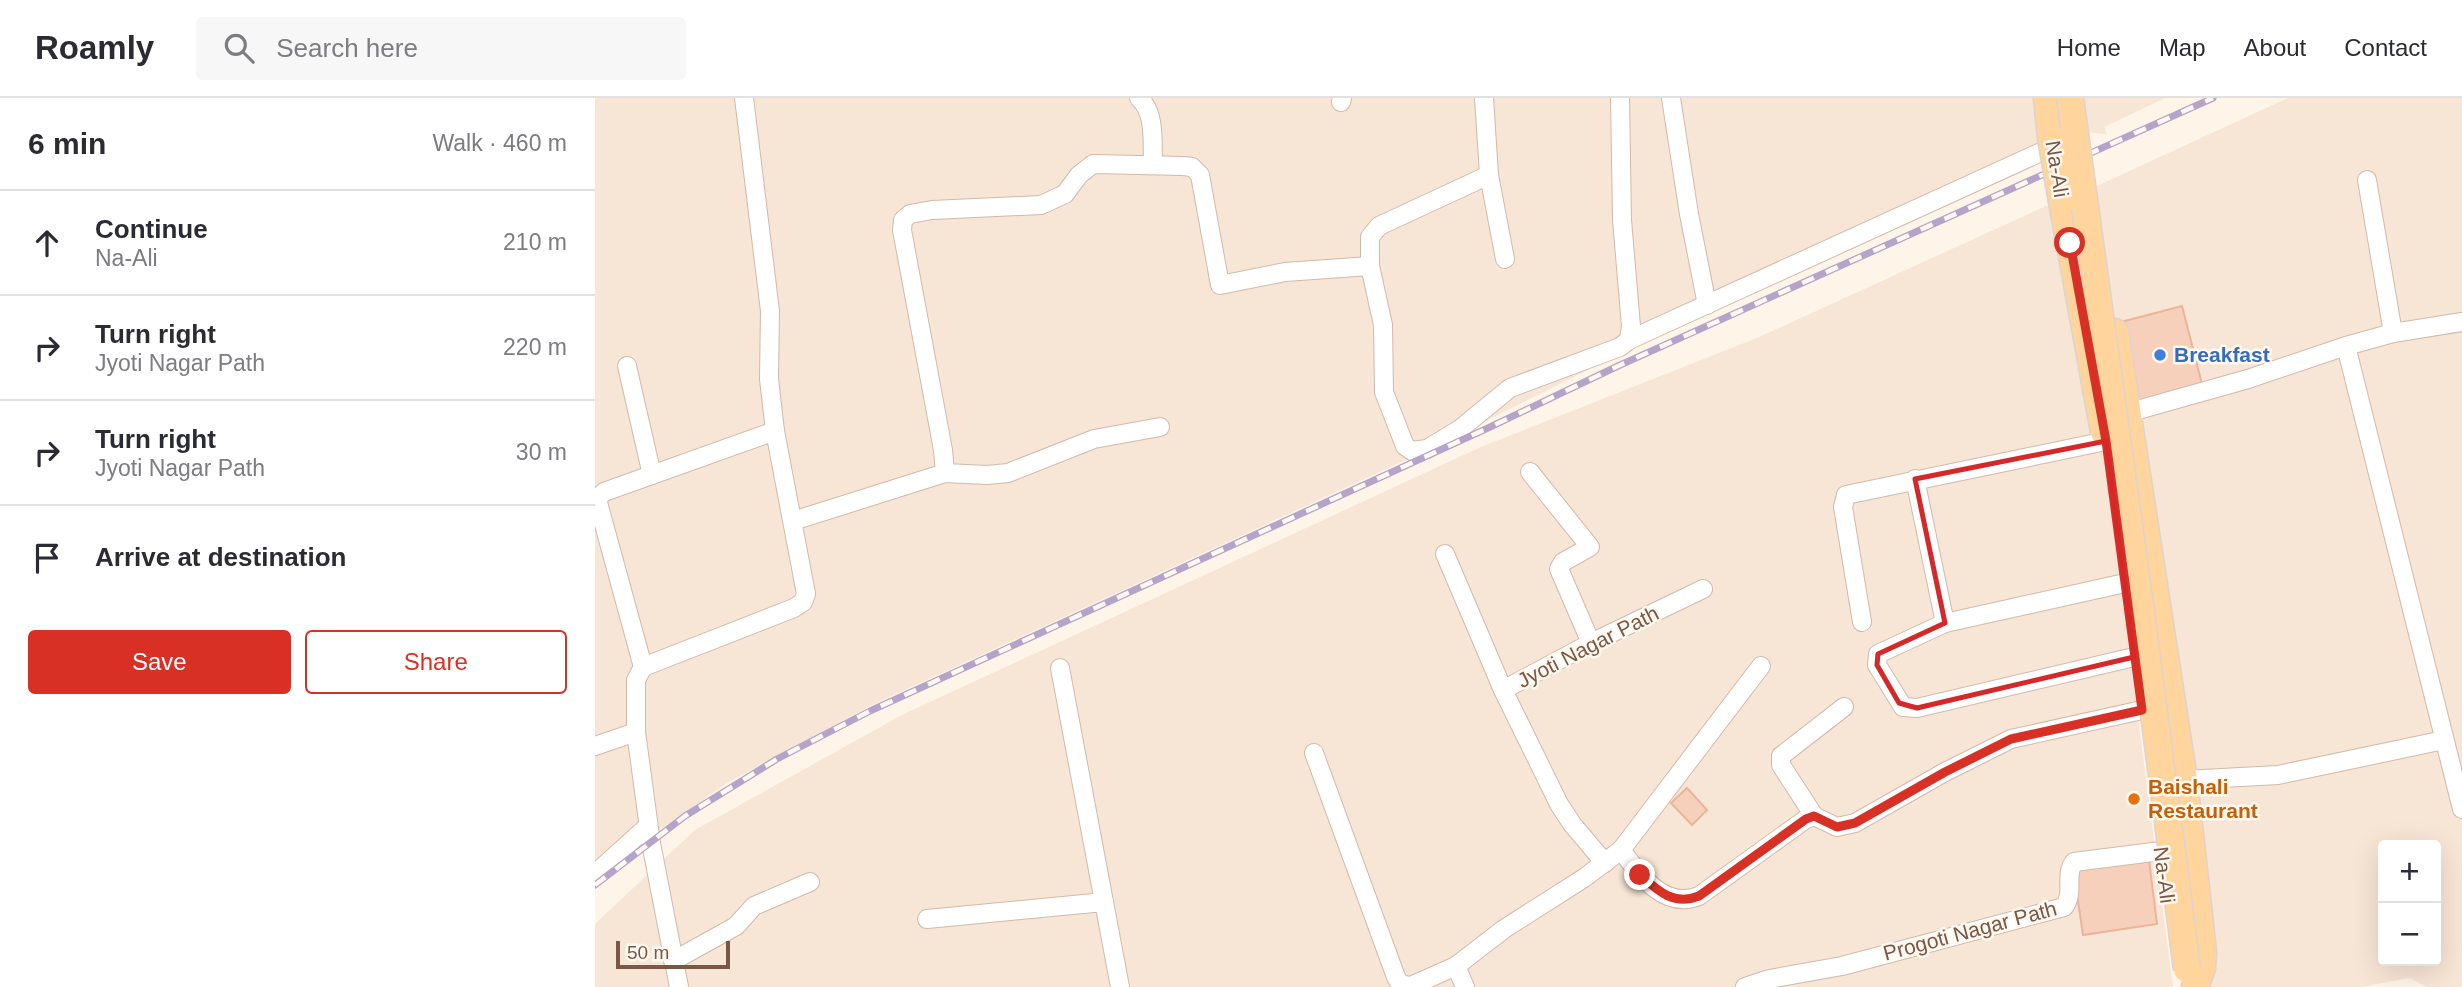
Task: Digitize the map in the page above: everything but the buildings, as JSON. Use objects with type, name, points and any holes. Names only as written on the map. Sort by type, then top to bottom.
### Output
[{"type":"main road","name":"Na-Ali","points":[[2047,98],[2062,201],[2106,441],[2178,977],[2188,983]]},
{"type":"main road","points":[[2070,98],[2141,613],[2188,983]]},
{"type":"main road","points":[[2078,98],[2184,780],[2203,952],[2202,968],[2188,983]]},
{"type":"street","points":[[678,987],[648,826],[636,732],[636,680],[643,667],[794,608],[803,602],[806,586],[775,431],[769,379],[770,311],[744,98]]},
{"type":"street","points":[[1139,98],[1151,116],[1153,164]]},
{"type":"street","points":[[1484,98],[1489,176],[1505,259]]},
{"type":"street","points":[[1620,98],[1621,197],[1631,326],[1629,340]]},
{"type":"street","points":[[1671,98],[1689,214],[1707,305]]},
{"type":"street","points":[[1489,176],[1379,226],[1370,237],[1370,266],[1383,325],[1384,392],[1405,446],[1412,451],[1427,449],[1460,429],[1510,388],[1620,347],[1629,340],[2052,142]]},
{"type":"street","points":[[945,472],[902,230],[903,220],[910,214],[932,210],[1041,205],[1065,194],[1079,175],[1093,164],[1192,167],[1200,175],[1220,285],[1285,272],[1370,266]]},
{"type":"street","points":[[2367,180],[2393,333]]},
{"type":"street","points":[[2127,413],[2248,379],[2393,333],[2462,322]]},
{"type":"street","points":[[2346,346],[2462,810]]},
{"type":"street","points":[[627,366],[652,475]]},
{"type":"street","points":[[793,521],[945,472],[986,475],[1008,473],[1094,439],[1160,427]]},
{"type":"street","points":[[643,667],[597,499],[604,492],[775,431]]},
{"type":"street","points":[[1862,622],[1843,500],[1846,495],[2106,441]]},
{"type":"street","points":[[1530,472],[1590,547],[1563,562],[1559,569],[1591,643]]},
{"type":"street","points":[[1915,479],[1945,623]]},
{"type":"street","points":[[1445,554],[1503,690]]},
{"type":"street","points":[[2125,583],[1945,623],[1878,654],[1877,665],[1903,708],[1917,708],[2134,657]]},
{"type":"street","name":"Jyoti Nagar Path","points":[[1605,863],[1559,804],[1503,690],[1591,643],[1703,589]]},
{"type":"street","points":[[1314,753],[1400,984],[1411,986],[1456,966],[1511,924],[1621,850],[1761,666]]},
{"type":"street","points":[[1061,668],[1120,987]]},
{"type":"street","points":[[1844,707],[1781,756],[1781,765],[1814,816],[1837,827],[1855,823],[1945,772],[2011,739],[2142,710]]},
{"type":"street","points":[[595,746],[636,732]]},
{"type":"street","points":[[2184,780],[2278,775],[2444,740]]},
{"type":"street","points":[[1621,850],[1640,875],[1653,886],[1677,900],[1689,900],[1699,896],[1806,819],[1814,816]]},
{"type":"street","points":[[595,874],[648,826]]},
{"type":"street","name":"Progoti Nagar Path","points":[[1745,987],[1769,979],[1842,966],[2064,907],[2070,896],[2070,871],[2074,862],[2161,851]]},
{"type":"street","points":[[673,961],[736,926],[754,906],[810,882]]},
{"type":"street","points":[[927,919],[1104,902]]},
{"type":"street","points":[[1456,966],[1465,987]]},
{"type":"highlighted area","points":[[2106,441],[2134,657],[1917,708],[1899,703],[1877,665],[1878,654],[1945,623],[1915,479]]},
{"type":"shaded area","points":[[595,98],[2054,98],[2059,152],[1797,266],[1421,453],[872,705],[727,783],[658,831],[595,881]]},
{"type":"shaded area","points":[[2073,98],[2165,98],[2104,127],[2107,134],[2082,132]]},
{"type":"shaded area","points":[[2288,98],[2462,98],[2462,987],[2427,987],[2410,978],[2361,987],[2196,987],[2086,191]]},
{"type":"shaded area","points":[[2057,201],[2102,440],[2173,987],[595,987],[595,924],[695,830],[902,715],[1481,447],[1757,338]]},
{"type":"railway","points":[[595,885],[685,816],[777,759],[870,711],[1618,366],[2213,98]]},
{"type":"place","name":"Breakfast","points":[[2160,355]]},
{"type":"place","name":"Baishali Restaurant","points":[[2134,799]]},
{"type":"route","points":[[1640,875],[1668,896],[1677,900],[1689,900],[1699,896],[1806,819],[1814,816],[1837,827],[1845,827],[1866,819],[1945,772],[2011,739],[2142,710],[2106,441],[2070,243]]}]
